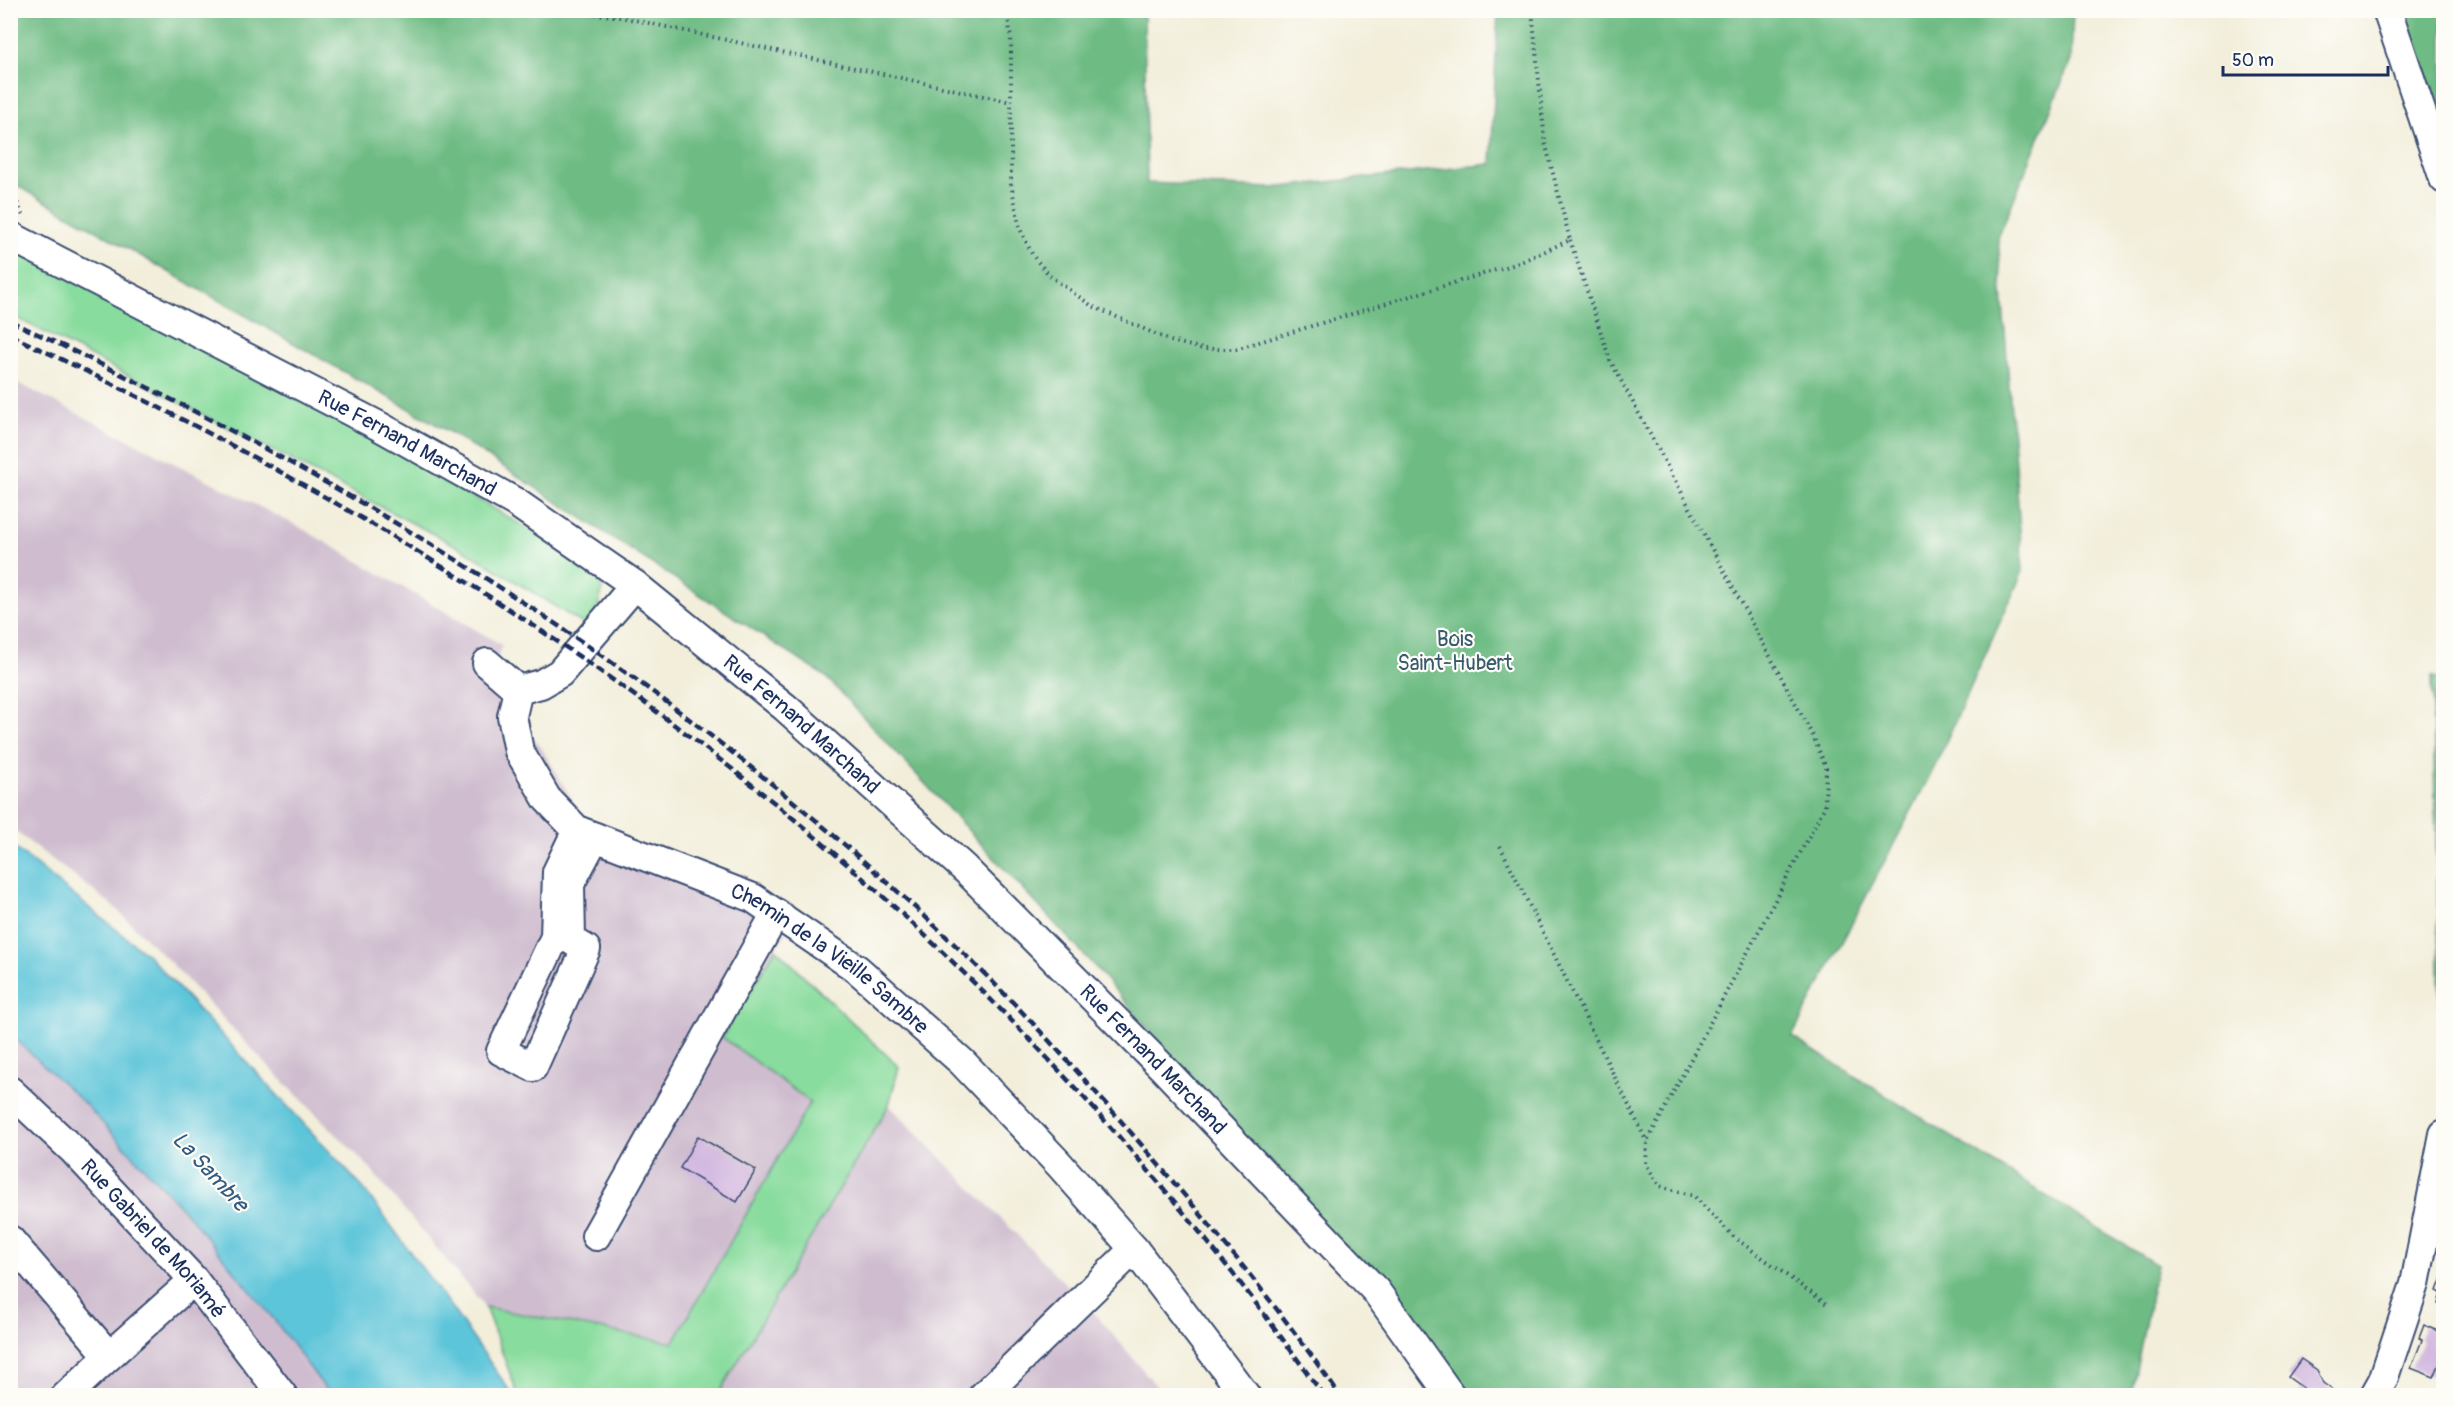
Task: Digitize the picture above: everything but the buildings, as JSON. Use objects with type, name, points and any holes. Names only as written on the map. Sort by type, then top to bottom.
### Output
[{"type":"street","points":[[2387,10],[2444,179]]},
{"type":"street","name":"Rue Fernand Marchand","points":[[10,236],[377,425],[506,496],[635,585],[786,708],[964,869],[1162,1067],[1376,1291],[1450,1395]]},
{"type":"street","points":[[487,663],[518,690],[541,684],[560,673],[635,585]]},
{"type":"street","name":"Chemin de la Vieille Sambre","points":[[518,690],[512,716],[519,751],[547,799],[586,833],[753,898],[857,969],[962,1062],[1059,1164],[1134,1248],[1246,1395]]},
{"type":"street","points":[[586,833],[570,884],[571,940],[586,949],[533,1067],[501,1051],[555,936],[557,872],[586,833]]},
{"type":"street","points":[[596,1236],[776,913]]},
{"type":"street","name":"Rue Gabriel de Moriamé","points":[[10,1091],[73,1150],[194,1280],[283,1395]]},
{"type":"street","points":[[2374,1395],[2383,1380],[2415,1284],[2444,1134]]},
{"type":"street","points":[[10,1240],[108,1356]]},
{"type":"street","points":[[983,1395],[1134,1248]]},
{"type":"street","points":[[66,1395],[194,1280]]},
{"type":"path","points":[[559,10],[621,17],[1011,102]]},
{"type":"path","points":[[1007,10],[1011,39],[1011,184],[1020,229],[1033,256],[1050,276],[1092,306],[1171,341],[1203,349],[1236,349],[1516,264],[1570,240]]},
{"type":"path","points":[[1532,10],[1545,142],[1570,240],[1610,360],[1814,736],[1826,768],[1825,806],[1647,1142],[1646,1164],[1659,1186],[1694,1196],[1735,1238],[1828,1305]]},
{"type":"path","points":[[1500,846],[1647,1142]]},
{"type":"shaded area","points":[[10,379],[301,528],[502,645],[487,687],[539,744],[582,816],[786,932],[722,1037],[810,1102],[673,1344],[485,1307],[367,1165],[267,1065],[171,963],[112,905],[11,828]]},
{"type":"shaded area","points":[[10,1035],[85,1104],[190,1217],[276,1322],[330,1395],[11,1395]]},
{"type":"shaded area","points":[[889,1105],[1100,1319],[1164,1395],[718,1396]]},
{"type":"green space","name":"Bois Saint-Hubert","points":[[11,11],[1144,11],[1147,183],[1272,188],[1491,164],[1498,11],[2073,11],[2071,60],[1998,238],[2023,571],[1936,764],[1792,1037],[2157,1265],[2131,1395],[1459,1395],[1097,969],[826,677],[453,434],[11,182]]},
{"type":"green space","points":[[2398,11],[2443,11],[2443,159]]},
{"type":"green space","points":[[10,247],[321,406],[599,571],[602,592],[591,629],[468,552],[11,315]]},
{"type":"green space","points":[[2432,676],[2444,683],[2443,1092],[2442,1092]]},
{"type":"green space","points":[[776,949],[899,1067],[889,1105],[718,1395],[518,1395],[485,1307],[673,1343],[810,1102],[722,1037]]},
{"type":"water","name":"La Sambre","points":[[11,845],[148,955],[364,1189],[513,1395],[330,1395],[276,1322],[190,1217],[85,1104],[11,1035]]},
{"type":"railway","points":[[10,321],[178,403],[343,492],[424,540],[581,641],[657,695],[753,769],[847,847],[938,929],[1046,1037],[1130,1131],[1210,1226],[1286,1322],[1340,1396]]},
{"type":"railway","points":[[10,335],[248,454],[478,589],[588,663],[696,741],[800,824],[944,953],[1070,1082],[1188,1218],[1251,1297],[1324,1396]]}]
